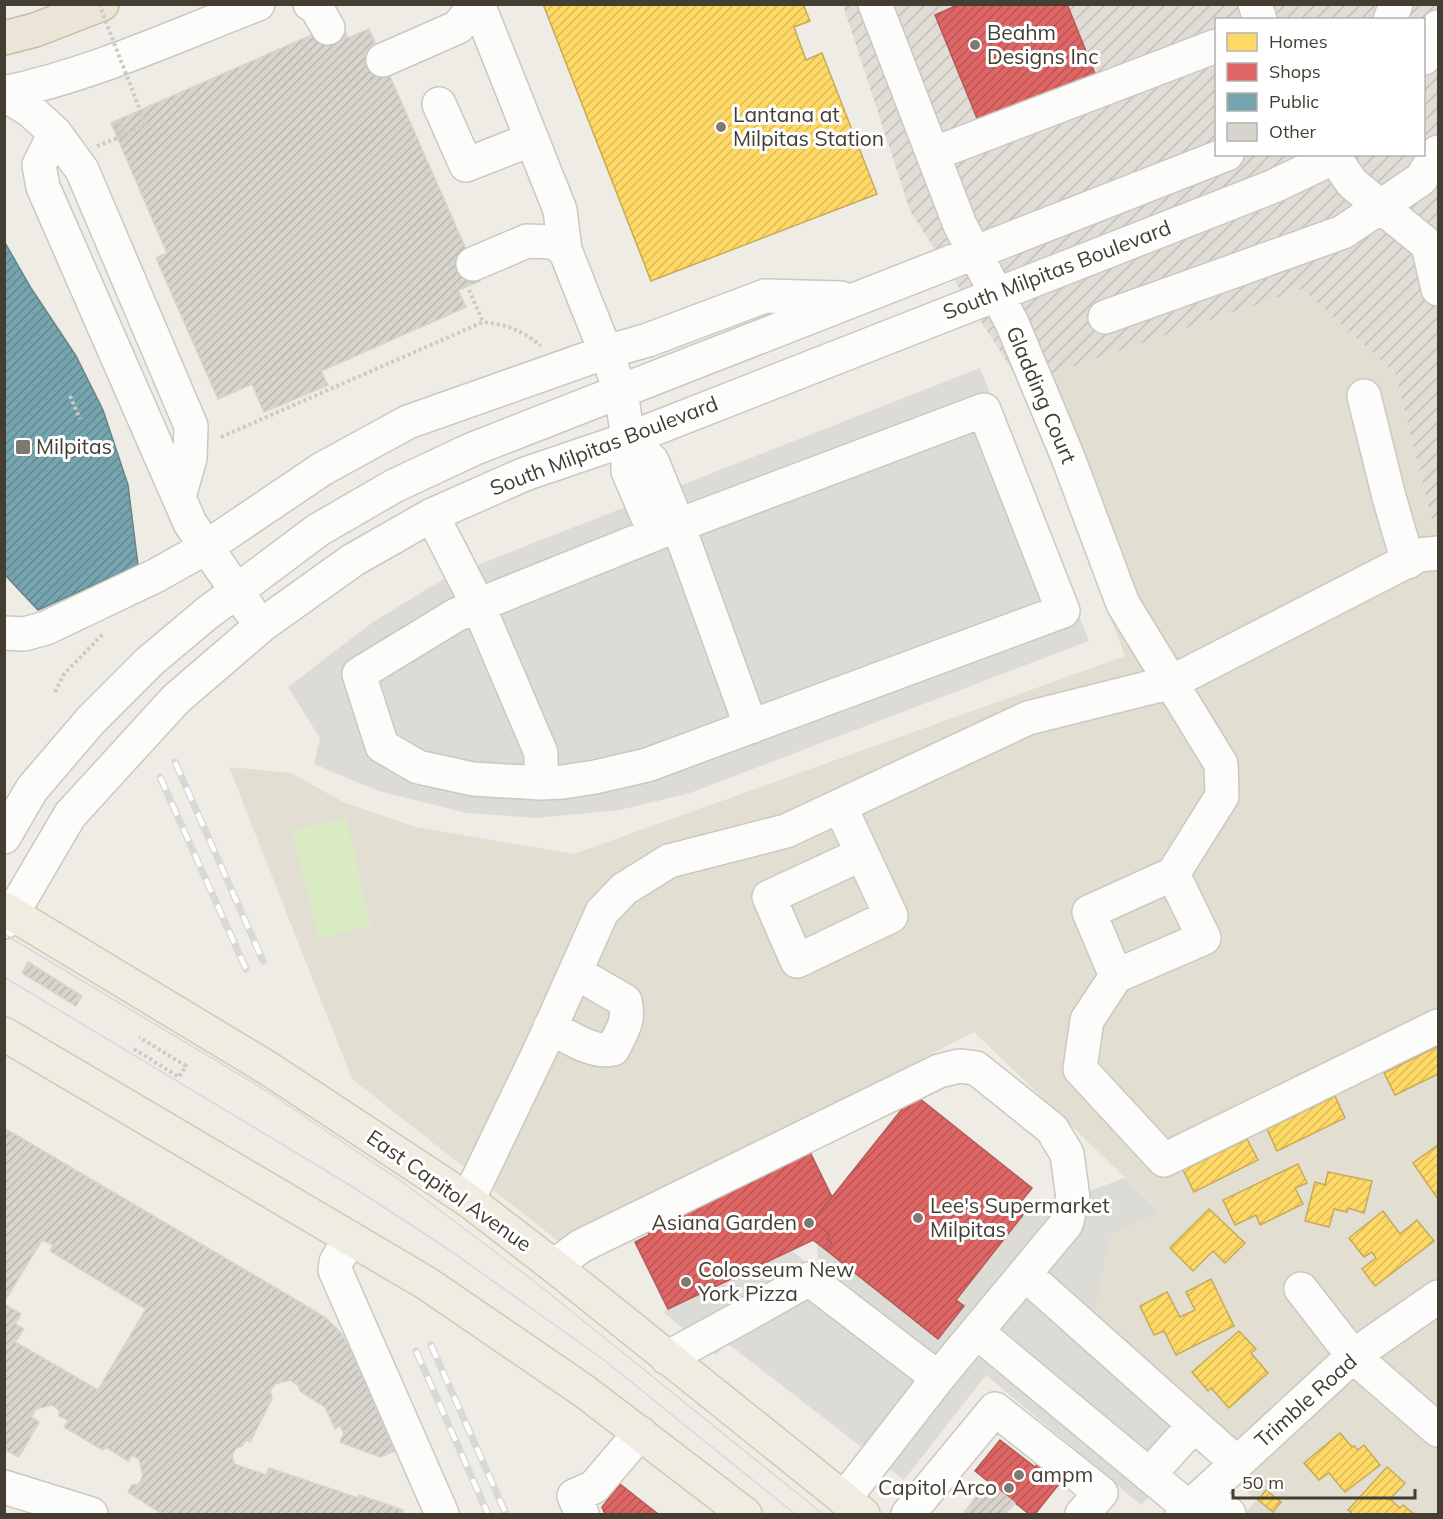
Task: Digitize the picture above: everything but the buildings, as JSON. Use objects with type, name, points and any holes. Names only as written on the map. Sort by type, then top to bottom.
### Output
[{"type":"highway","points":[[4,38],[35,30],[100,4]]},
{"type":"main road","name":"East Capitol Avenue","points":[[7,915],[266,1067],[468,1200],[554,1266],[854,1507]]},
{"type":"main road","points":[[4,1034],[426,1283],[584,1390],[745,1515]]},
{"type":"street","points":[[4,94],[80,72],[258,4]]},
{"type":"street","points":[[383,60],[458,27],[472,9],[473,4]]},
{"type":"street","points":[[478,4],[561,210],[565,250],[621,391],[628,439],[652,461],[666,529],[751,727]]},
{"type":"street","name":"Gladding Court","points":[[875,4],[960,225],[1012,323],[1068,455],[1123,604],[1221,764],[1222,796],[1173,874]]},
{"type":"street","points":[[1425,56],[1438,27]]},
{"type":"street","points":[[933,154],[1215,46]]},
{"type":"street","points":[[4,94],[31,111],[55,133],[82,170],[191,426],[190,458],[179,497]]},
{"type":"street","points":[[440,104],[466,165],[532,139]]},
{"type":"street","points":[[55,133],[39,165],[43,187],[190,523],[236,592],[262,625]]},
{"type":"street","points":[[1105,317],[1343,232],[1421,178],[1438,152]]},
{"type":"street","name":"South Milpitas Boulevard","points":[[4,837],[32,789],[91,720],[149,662],[318,530],[394,486],[472,449],[1222,156]]},
{"type":"street","name":"South Milpitas Boulevard","points":[[7,915],[70,815],[176,699],[262,625],[353,560],[432,515],[525,474],[628,439],[1274,186],[1322,163],[1330,156]]},
{"type":"street","points":[[1333,156],[1352,183],[1428,245],[1438,289]]},
{"type":"street","points":[[470,275],[527,241],[553,242],[565,250]]},
{"type":"street","points":[[4,633],[24,634],[46,628],[155,576],[205,548],[322,469],[408,422],[606,352],[648,340],[765,296],[855,299]]},
{"type":"street","points":[[1364,396],[1407,562]]},
{"type":"street","points":[[984,410],[1063,611],[646,765],[595,777],[541,783],[472,779],[418,767],[382,746],[359,674],[456,615],[478,605],[666,529],[984,410]]},
{"type":"street","points":[[432,515],[478,605],[541,753],[541,783]]},
{"type":"street","points":[[468,1200],[602,912],[624,889],[669,861],[786,831],[1028,717],[1172,682],[1419,555],[1438,553]]},
{"type":"street","points":[[840,806],[862,854]]},
{"type":"street","points":[[1116,976],[1089,912],[1173,874],[1204,938],[1116,976],[1087,1020],[1080,1069],[1164,1160],[1438,1026]]},
{"type":"street","points":[[550,1028],[605,1051],[612,1049],[627,1021],[628,1012],[625,1001],[575,972]]},
{"type":"street","points":[[554,1266],[581,1246],[939,1071],[959,1066],[976,1068],[1052,1129],[1067,1154],[1073,1198],[1066,1224],[938,1378],[854,1507]]},
{"type":"street","points":[[350,1238],[336,1262],[335,1270],[442,1515]]},
{"type":"street","points":[[1025,1274],[1237,1463]]},
{"type":"street","points":[[667,1358],[809,1279],[938,1378]]},
{"type":"street","points":[[1301,1290],[1353,1356],[1438,1430]]},
{"type":"street","name":"Trimble Road","points":[[1191,1506],[1353,1356],[1438,1297]]},
{"type":"street","points":[[977,1332],[1149,1475],[1191,1506],[1229,1515]]},
{"type":"street","points":[[919,1511],[995,1409],[1101,1493],[1082,1515]]},
{"type":"street","points":[[1149,1475],[1194,1425]]},
{"type":"street","points":[[582,1515],[574,1496],[594,1487],[640,1433]]},
{"type":"street","points":[[4,1487],[91,1515]]},
{"type":"path","points":[[96,146],[120,137],[116,125],[122,123],[126,135],[145,125],[100,4]]},
{"type":"path","points":[[470,275],[483,322]]},
{"type":"path","points":[[221,437],[483,322],[507,325],[526,334],[548,353]]},
{"type":"path","points":[[70,396],[80,419]]},
{"type":"path","points":[[134,1049],[179,1077],[186,1066],[139,1037]]},
{"type":"shaded area","points":[[843,5],[1438,5],[1438,523],[1432,521],[1395,373],[1302,289],[1021,384],[910,211]]},
{"type":"shaded area","points":[[1302,289],[1395,373],[1432,521],[1438,523],[1438,1514],[1275,1514],[1249,1494],[1214,1428],[1096,1312],[1110,1236],[1160,1211],[974,1032],[562,1244],[352,1079],[229,767],[291,773],[343,802],[416,827],[574,854],[1125,656],[1021,384]]},
{"type":"shaded area","points":[[980,368],[1089,641],[690,793],[620,810],[536,818],[467,813],[378,791],[314,764],[320,738],[288,687],[373,622],[447,577]]},
{"type":"shaded area","points":[[1125,1178],[1160,1212],[1110,1236],[1096,1312],[1214,1428],[1141,1505],[986,1375],[904,1480],[727,1343],[716,1355],[663,1312],[791,1250],[818,1272],[817,1243],[938,1338],[964,1307],[956,1300],[1023,1215]]},
{"type":"shaded area","points":[[1257,1500],[1275,1514],[1243,1514]]},
{"type":"green space","points":[[346,818],[371,926],[318,938],[292,830]]},
{"type":"tram line","points":[[4,934],[262,1088],[401,1181],[539,1285],[823,1514]]},
{"type":"tram line","points":[[4,977],[348,1184],[445,1247],[604,1360],[795,1514]]},
{"type":"railway","points":[[175,762],[263,961]]},
{"type":"railway","points":[[160,777],[246,969]]},
{"type":"railway","points":[[431,1345],[506,1514]]},
{"type":"railway","points":[[416,1351],[488,1514]]},
{"type":"place","name":"Beahm Designs Inc","points":[[975,45]]},
{"type":"place","name":"Lantana at Milpitas Station","points":[[721,127]]},
{"type":"place","name":"Milpitas","points":[[23,447]]},
{"type":"place","name":"Lee's Supermarket Milpitas","points":[[918,1218]]},
{"type":"place","name":"Asiana Garden","points":[[809,1223]]},
{"type":"place","name":"Colosseum New York Pizza","points":[[686,1282]]},
{"type":"place","name":"ampm","points":[[1019,1475]]},
{"type":"place","name":"Capitol Arco","points":[[1009,1488]]}]
